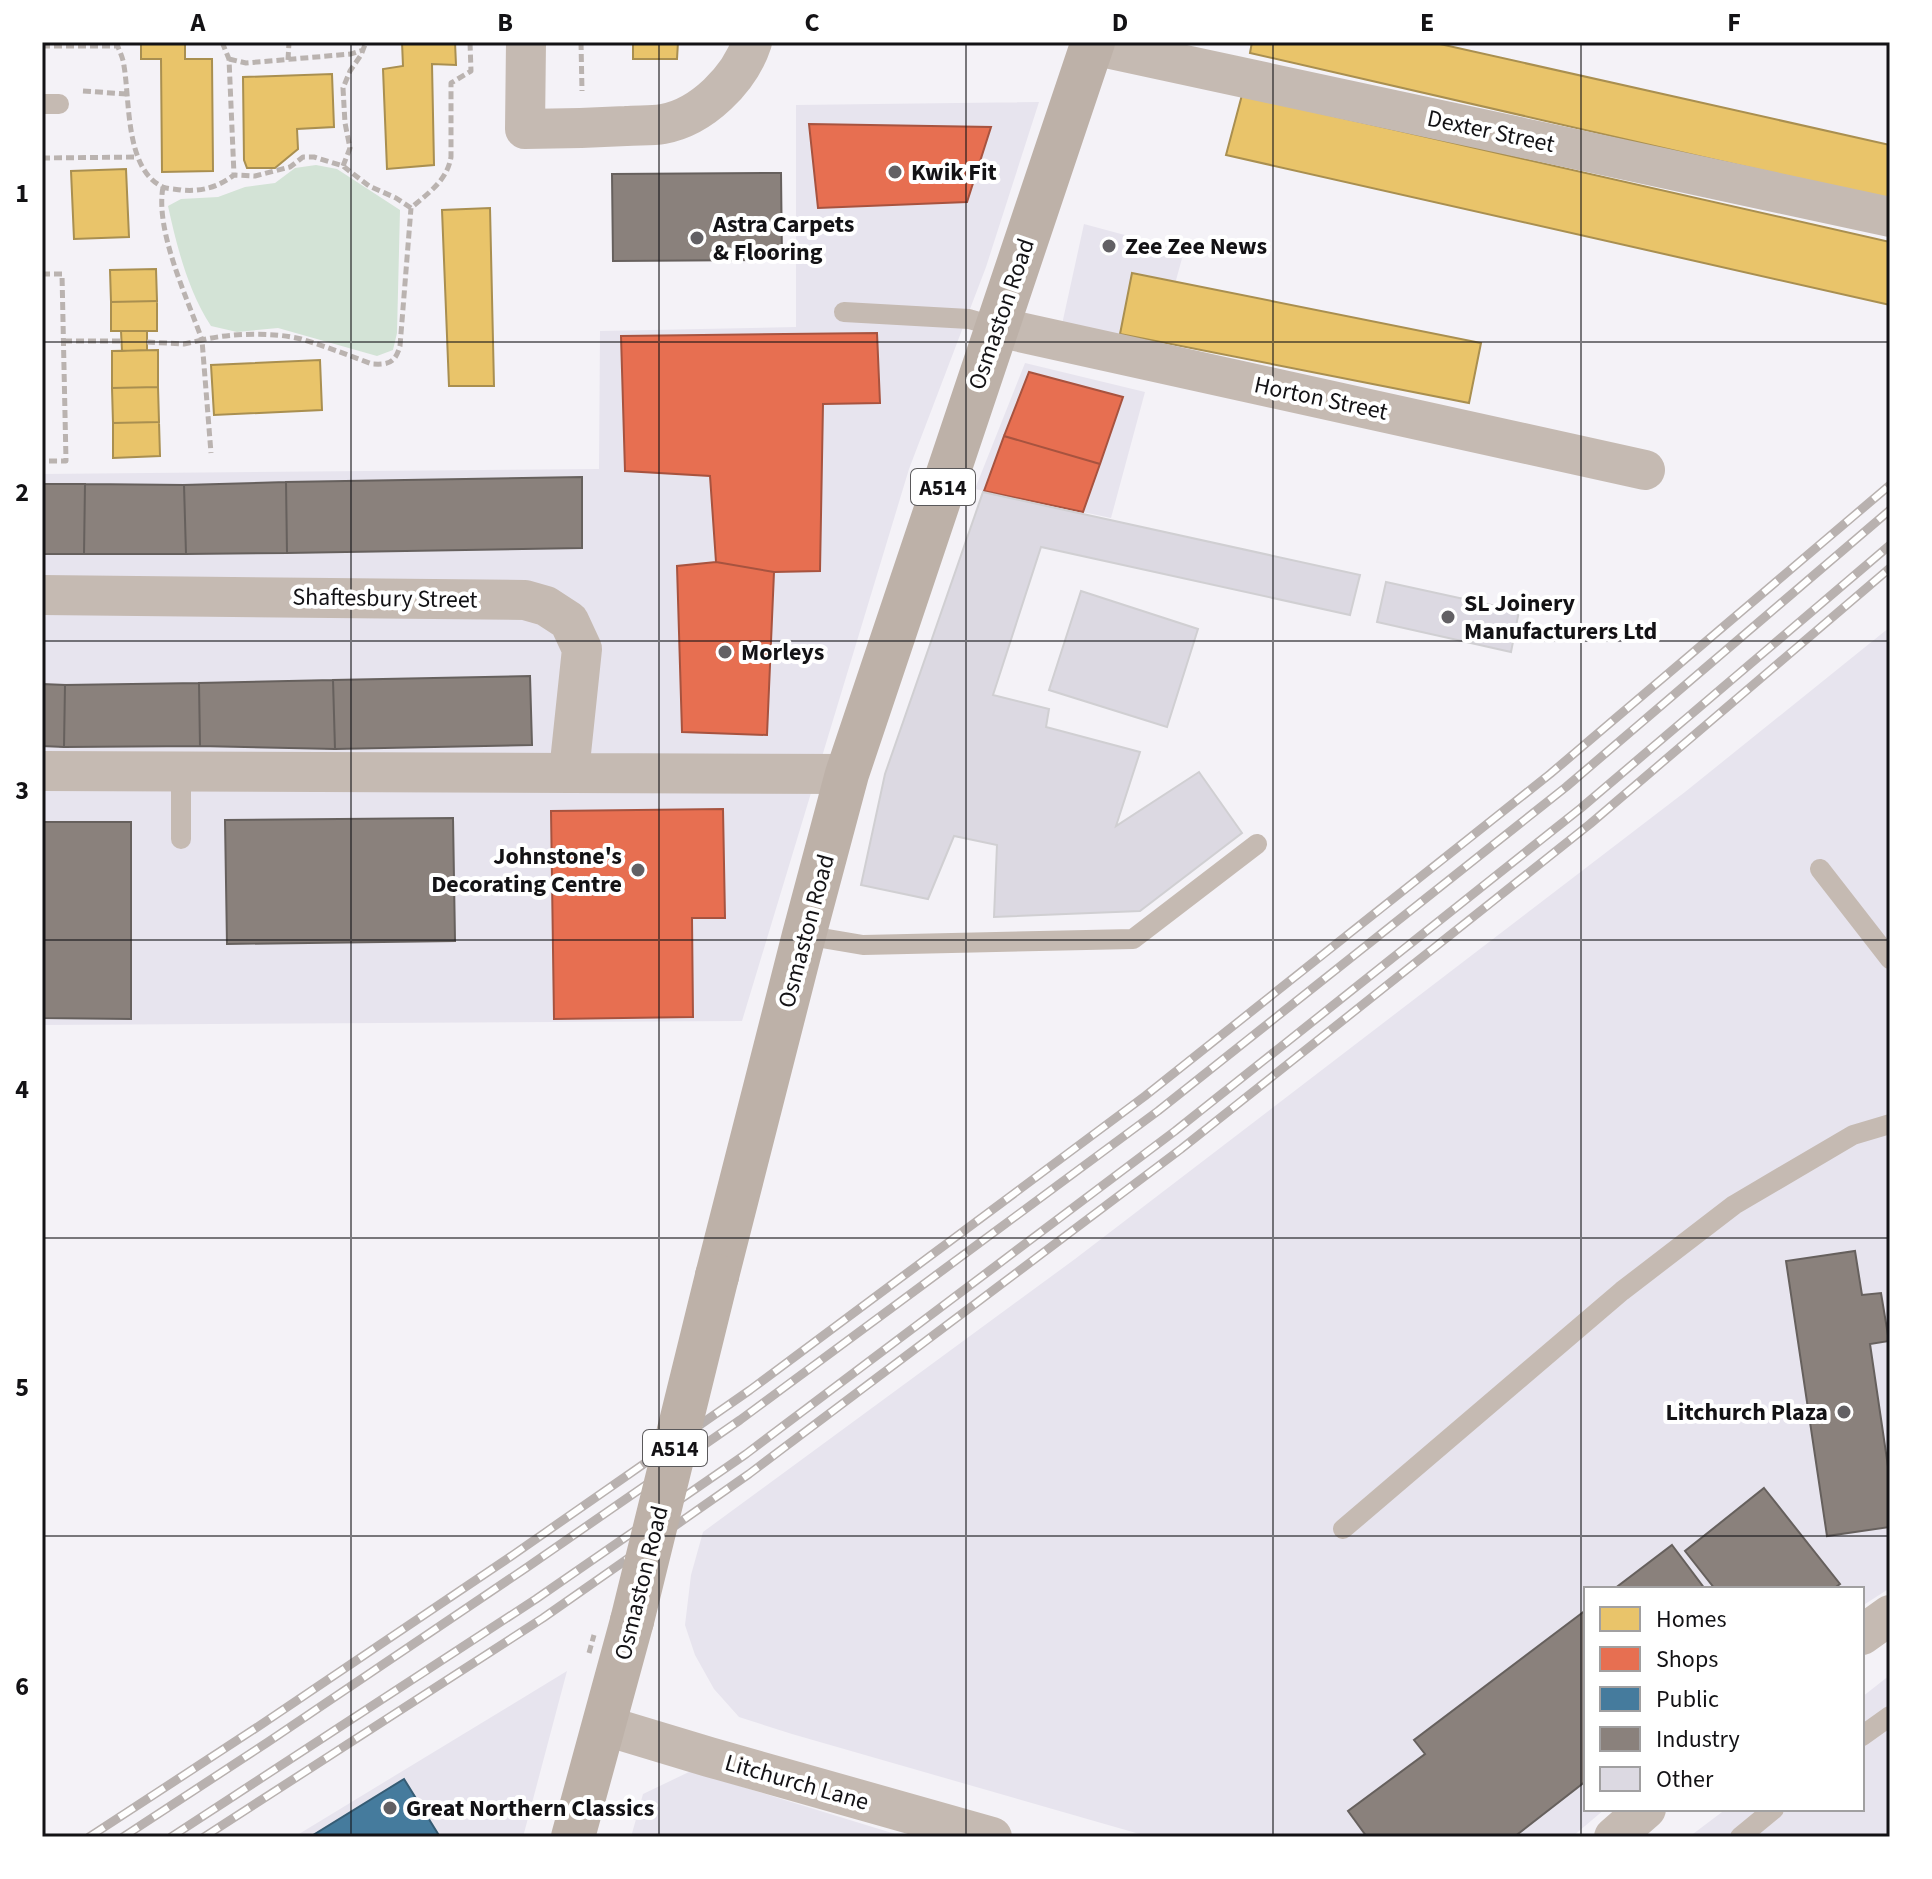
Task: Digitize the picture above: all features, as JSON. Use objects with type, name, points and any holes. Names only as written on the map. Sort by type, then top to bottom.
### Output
[{"type":"main road","name":"Osmaston Road","points":[[573,1837],[632,1621],[717,1276],[847,774],[1093,44]]},
{"type":"street","points":[[526,42],[525,129],[665,124],[703,106],[721,90],[737,73],[752,42]]},
{"type":"street","name":"Dexter Street","points":[[1093,44],[1890,217]]},
{"type":"street","name":"Horton Street","points":[[997,327],[1645,470]]},
{"type":"street","name":"Shaftesbury Street","points":[[42,595],[525,600],[546,606],[569,621],[582,649],[569,772]]},
{"type":"street","points":[[42,771],[847,774]]},
{"type":"street","points":[[1864,1634],[1890,1615]]},
{"type":"street","name":"Litchurch Lane","points":[[603,1725],[992,1837]]},
{"type":"street","points":[[1614,1837],[1644,1811]]},
{"type":"lane","points":[[844,312],[969,319],[997,327]]},
{"type":"lane","points":[[181,771],[181,839]]},
{"type":"lane","points":[[804,935],[863,945],[1133,939],[1257,844]]},
{"type":"lane","points":[[1820,869],[1890,959]]},
{"type":"lane","points":[[1343,1529],[1622,1291],[1734,1205],[1853,1135],[1890,1124]]},
{"type":"lane","points":[[1864,1735],[1890,1716]]},
{"type":"lane","points":[[1740,1837],[1772,1811]]},
{"type":"path","points":[[222,42],[229,59],[234,175]]},
{"type":"path","points":[[288,60],[289,42]]},
{"type":"path","points":[[343,166],[350,148],[343,88],[366,42]]},
{"type":"path","points":[[147,342],[184,344],[218,336],[273,335],[299,339],[372,364],[391,362],[397,356],[403,321],[411,208],[439,183],[449,168],[451,83],[471,71],[470,42]]},
{"type":"path","points":[[581,42],[584,128]]},
{"type":"path","points":[[42,46],[117,44],[124,61],[132,142],[150,176],[163,187],[210,189],[234,175],[255,176],[290,167],[303,157],[314,157],[343,166],[369,186],[411,208]]},
{"type":"path","points":[[229,59],[246,63],[351,54],[363,50]]},
{"type":"path","points":[[58,100],[127,94]]},
{"type":"path","points":[[42,158],[138,157]]},
{"type":"path","points":[[163,187],[161,200],[165,235],[202,340],[211,453]]},
{"type":"path","points":[[42,274],[62,274],[66,461],[42,461]]},
{"type":"path","points":[[64,341],[121,341]]},
{"type":"shaded area","points":[[1039,102],[986,267],[909,469],[742,1021],[42,1025],[42,474],[599,469],[600,331],[796,327],[796,105]]},
{"type":"shaded area","points":[[1084,224],[1184,251],[1157,350],[1061,329]]},
{"type":"shaded area","points":[[1025,363],[1145,392],[1111,518],[975,489]]},
{"type":"shaded area","points":[[1890,627],[1890,1588],[1864,1605],[1864,1587],[1584,1587],[1584,1811],[1603,1811],[1572,1837],[1150,1837],[739,1717],[714,1689],[695,1655],[685,1625],[691,1575],[703,1532],[1075,1259],[1685,792]]},
{"type":"shaded area","points":[[567,1671],[523,1837],[294,1837]]},
{"type":"shaded area","points":[[1890,1675],[1890,1837],[1689,1837],[1723,1811],[1864,1811],[1864,1695]]},
{"type":"shaded area","points":[[691,1771],[905,1837],[631,1837],[643,1794]]},
{"type":"green space","points":[[316,165],[337,169],[400,210],[397,333],[393,350],[377,356],[278,328],[237,332],[211,326],[184,268],[168,206],[181,199],[218,197],[245,187],[275,183],[295,168]]},
{"type":"building: Homes","points":[[141,42],[185,42],[185,59],[212,59],[213,171],[162,172],[161,59],[141,59]]},
{"type":"building: Homes","points":[[402,42],[455,42],[456,65],[432,64],[434,165],[387,169],[383,69],[403,66]]},
{"type":"building: Homes","points":[[633,42],[678,42],[677,59],[633,59]]},
{"type":"building: Homes","points":[[1252,42],[1431,42],[1890,145],[1890,200],[1250,53]]},
{"type":"building: Homes","points":[[332,74],[334,127],[297,129],[298,149],[275,168],[247,168],[244,160],[243,77]]},
{"type":"building: Homes","points":[[1242,95],[1890,242],[1890,305],[1226,155]]},
{"type":"building: Homes","points":[[126,169],[129,237],[74,239],[71,171]]},
{"type":"building: Homes","points":[[490,208],[494,386],[449,386],[442,210]]},
{"type":"building: Homes","points":[[156,269],[157,301],[111,302],[110,270]]},
{"type":"building: Homes","points":[[1132,273],[1481,343],[1469,403],[1120,334]]},
{"type":"building: Homes","points":[[157,301],[157,331],[111,331],[111,302]]},
{"type":"building: Homes","points":[[121,331],[147,331],[147,350],[122,351]]},
{"type":"building: Homes","points":[[158,350],[158,387],[112,388],[112,351]]},
{"type":"building: Homes","points":[[320,360],[322,410],[214,415],[211,365]]},
{"type":"building: Homes","points":[[158,387],[159,422],[113,423],[112,388]]},
{"type":"building: Homes","points":[[159,422],[160,456],[113,458],[113,423]]},
{"type":"building: Shops","name":"Kwik Fit","points":[[809,124],[991,127],[967,202],[818,208]]},
{"type":"building: Shops","points":[[877,333],[880,403],[823,404],[820,571],[774,572],[716,562],[710,476],[625,471],[621,336]]},
{"type":"building: Shops","points":[[1029,372],[1123,397],[1100,464],[1004,436]]},
{"type":"building: Shops","points":[[1004,436],[1100,464],[1083,512],[984,491]]},
{"type":"building: Shops","name":"Morleys","points":[[716,562],[774,572],[767,735],[682,732],[677,566]]},
{"type":"building: Shops","name":"Johnstone's Decorating Centre","points":[[723,809],[725,918],[692,918],[693,1017],[554,1019],[551,811]]},
{"type":"building: Public","name":"Great Northern Classics","points":[[404,1779],[440,1837],[310,1837]]},
{"type":"building: Industry","name":"Astra Carpets & Flooring","points":[[781,173],[782,260],[613,261],[612,174]]},
{"type":"building: Industry","points":[[582,477],[582,548],[287,553],[286,482]]},
{"type":"building: Industry","points":[[286,482],[287,553],[186,554],[184,485]]},
{"type":"building: Industry","points":[[42,484],[85,484],[84,554],[42,554]]},
{"type":"building: Industry","points":[[85,484],[184,485],[186,554],[84,554]]},
{"type":"building: Industry","points":[[530,676],[532,745],[335,749],[333,680]]},
{"type":"building: Industry","points":[[333,680],[335,749],[200,746],[199,683]]},
{"type":"building: Industry","points":[[199,683],[200,746],[64,747],[65,685]]},
{"type":"building: Industry","points":[[42,684],[65,685],[64,747],[42,746]]},
{"type":"building: Industry","points":[[453,818],[455,941],[227,944],[225,820]]},
{"type":"building: Industry","points":[[42,822],[131,822],[131,1019],[42,1018]]},
{"type":"building: Industry","name":"Litchurch Plaza","points":[[1855,1251],[1862,1295],[1881,1293],[1889,1341],[1870,1344],[1890,1480],[1890,1527],[1827,1536],[1786,1261]]},
{"type":"building: Industry","points":[[1764,1488],[1840,1584],[1836,1587],[1713,1587],[1685,1551]]},
{"type":"building: Industry","points":[[1672,1545],[1704,1587],[1617,1587]]},
{"type":"building: Industry","points":[[1584,1612],[1584,1783],[1514,1837],[1367,1837],[1348,1811],[1425,1754],[1414,1740]]},
{"type":"building: Other","points":[[983,492],[1360,575],[1350,615],[1041,547],[993,695],[1049,709],[1046,727],[1140,752],[1116,826],[1199,772],[1242,833],[1140,911],[994,917],[997,845],[954,836],[928,899],[861,885],[885,774]]},
{"type":"building: Other","name":"SL Joinery Manufacturers Ltd","points":[[1386,582],[1519,611],[1511,652],[1377,622]]},
{"type":"building: Other","points":[[1081,591],[1198,629],[1167,727],[1049,690]]},
{"type":"railway","points":[[89,1837],[510,1557],[750,1390],[1145,1096],[1550,774],[1890,485]]},
{"type":"railway","points":[[123,1837],[526,1568],[740,1420],[1158,1111],[1566,787],[1890,510]]},
{"type":"railway","points":[[171,1837],[536,1599],[746,1454],[1175,1131],[1581,808],[1890,545]]},
{"type":"railway","points":[[204,1837],[543,1618],[749,1474],[1181,1149],[1590,824],[1890,568]]},
{"type":"place","name":"Kwik Fit","points":[[895,172]]},
{"type":"place","name":"Astra Carpets & Flooring","points":[[697,238]]},
{"type":"place","name":"Zee Zee News","points":[[1109,246]]},
{"type":"place","name":"SL Joinery Manufacturers Ltd","points":[[1448,617]]},
{"type":"place","name":"Morleys","points":[[725,652]]},
{"type":"place","name":"Johnstone's Decorating Centre","points":[[638,870]]},
{"type":"place","name":"Litchurch Plaza","points":[[1844,1412]]},
{"type":"place","name":"Great Northern Classics","points":[[390,1808]]}]
